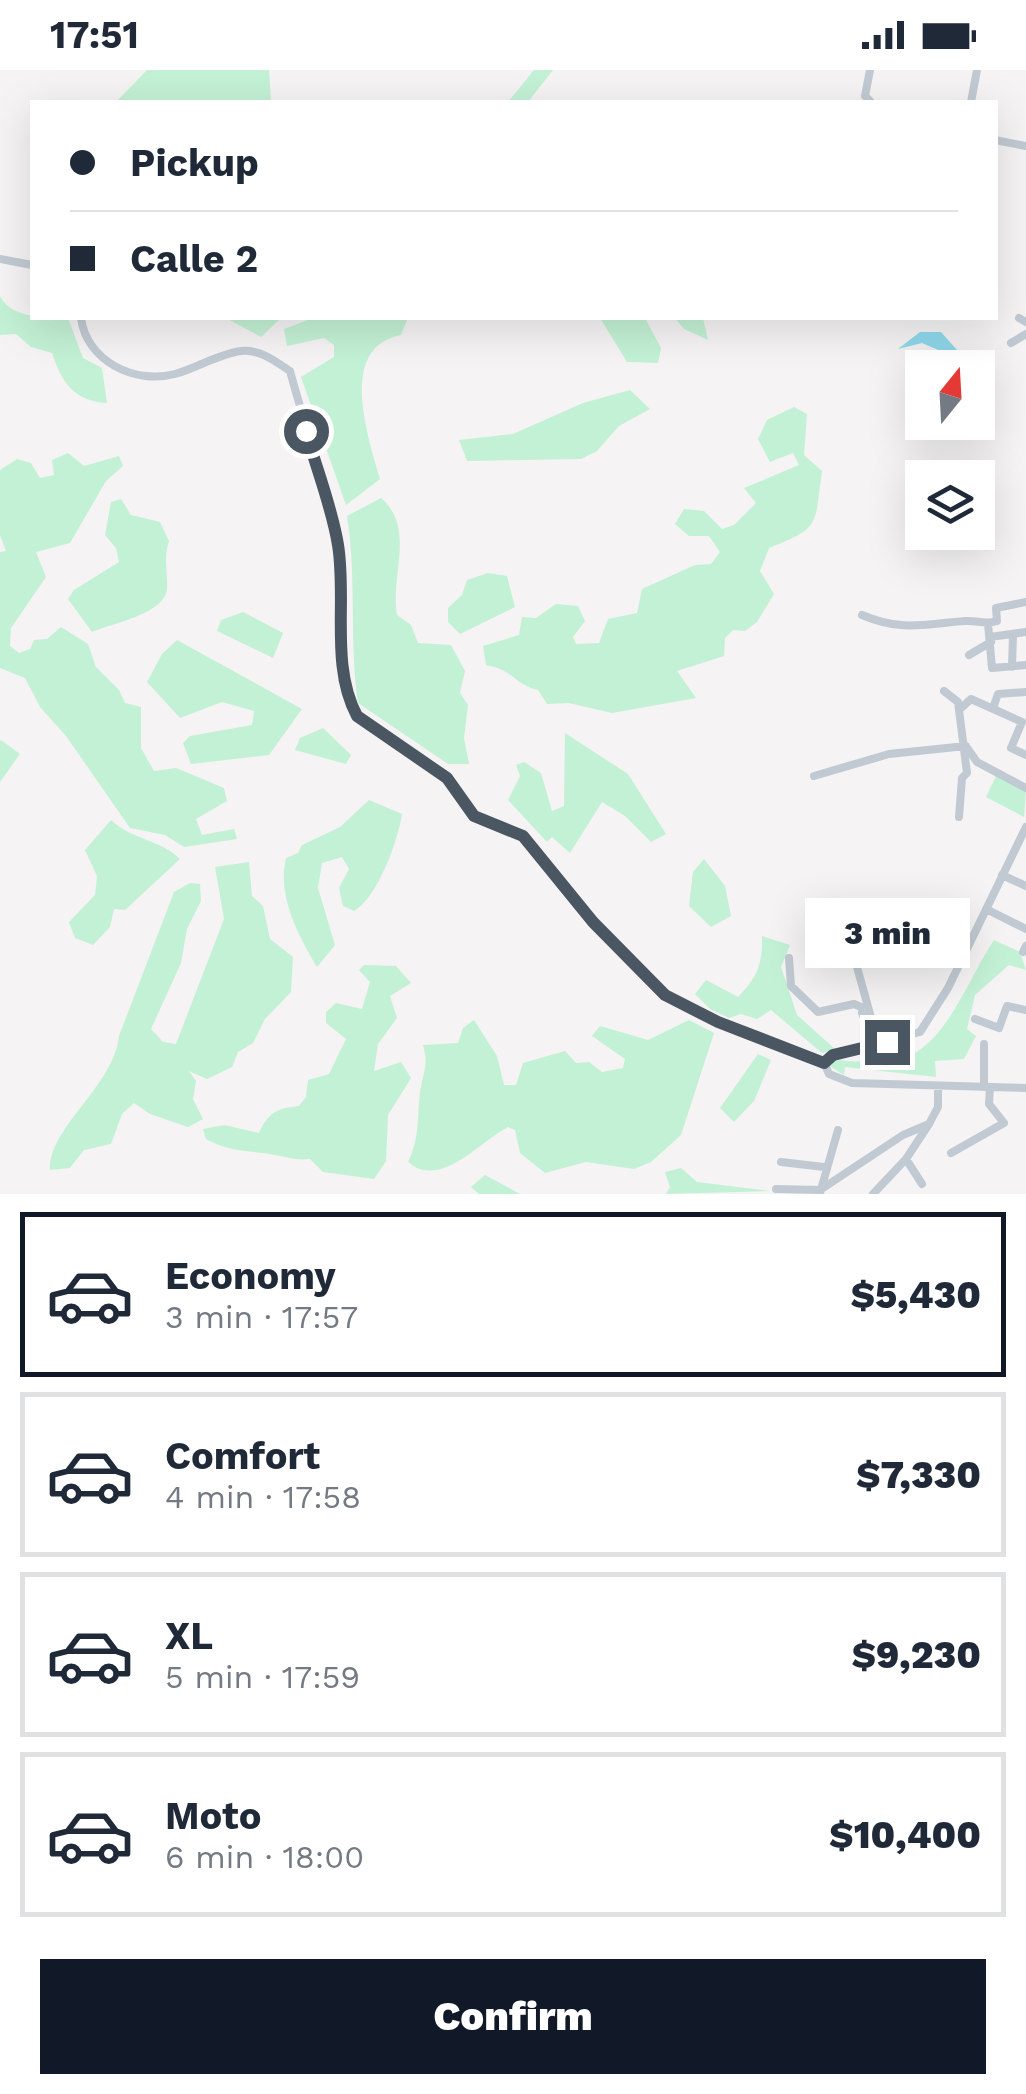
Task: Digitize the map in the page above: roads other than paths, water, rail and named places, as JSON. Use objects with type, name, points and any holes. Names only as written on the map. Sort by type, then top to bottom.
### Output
[{"type":"street","points":[[869,100],[866,96],[870,70]]},
{"type":"street","points":[[970,100],[977,70]]},
{"type":"street","points":[[998,141],[1026,146]]},
{"type":"street","points":[[0,258],[30,264]]},
{"type":"street","points":[[81,320],[84,335],[106,362],[148,378],[173,374],[242,351],[258,352],[290,371],[338,540],[349,702],[368,726],[447,778],[474,816],[523,836],[645,978],[690,1010],[824,1063],[829,1074],[852,1082],[938,1088],[1026,1088]]},
{"type":"street","points":[[1011,343],[1026,334]]},
{"type":"street","points":[[862,615],[887,627],[972,620],[988,624],[997,621],[996,608],[1026,602]]},
{"type":"street","points":[[988,624],[992,668],[1026,665]]},
{"type":"street","points":[[969,655],[991,640],[1026,632]]},
{"type":"street","points":[[1012,667],[1013,634]]},
{"type":"street","points":[[944,691],[960,709],[966,746],[967,773],[962,778],[959,817]]},
{"type":"street","points":[[993,708],[998,694],[1026,692]]},
{"type":"street","points":[[960,709],[971,699],[1024,722],[1011,748],[1026,755]]},
{"type":"street","points":[[814,776],[889,754],[966,746]]},
{"type":"street","points":[[966,746],[977,762],[1026,788]]},
{"type":"street","points":[[824,1063],[833,1055],[920,1032],[948,988],[1022,843],[1026,827]]},
{"type":"street","points":[[1002,876],[1026,886]]},
{"type":"street","points":[[986,909],[1026,928]]},
{"type":"street","points":[[789,958],[790,986],[818,1012],[862,1003]]},
{"type":"street","points":[[857,967],[862,1003],[876,1046]]},
{"type":"street","points":[[862,1003],[874,1024],[904,1020]]},
{"type":"street","points":[[975,1019],[999,1028],[1007,1006],[1026,1010]]},
{"type":"street","points":[[950,1154],[1004,1123],[989,1104],[984,1044]]},
{"type":"street","points":[[873,1194],[906,1160],[929,1124],[938,1107],[938,1088]]},
{"type":"street","points":[[776,1189],[820,1192],[903,1135],[929,1124]]},
{"type":"street","points":[[820,1192],[824,1167],[838,1130]]},
{"type":"street","points":[[906,1160],[922,1184]]},
{"type":"street","points":[[781,1162],[824,1167]]},
{"type":"street","points":[[831,1194],[832,1182]]},
{"type":"water","points":[[920,332],[941,332],[957,350],[938,350],[922,343],[898,349]]}]
